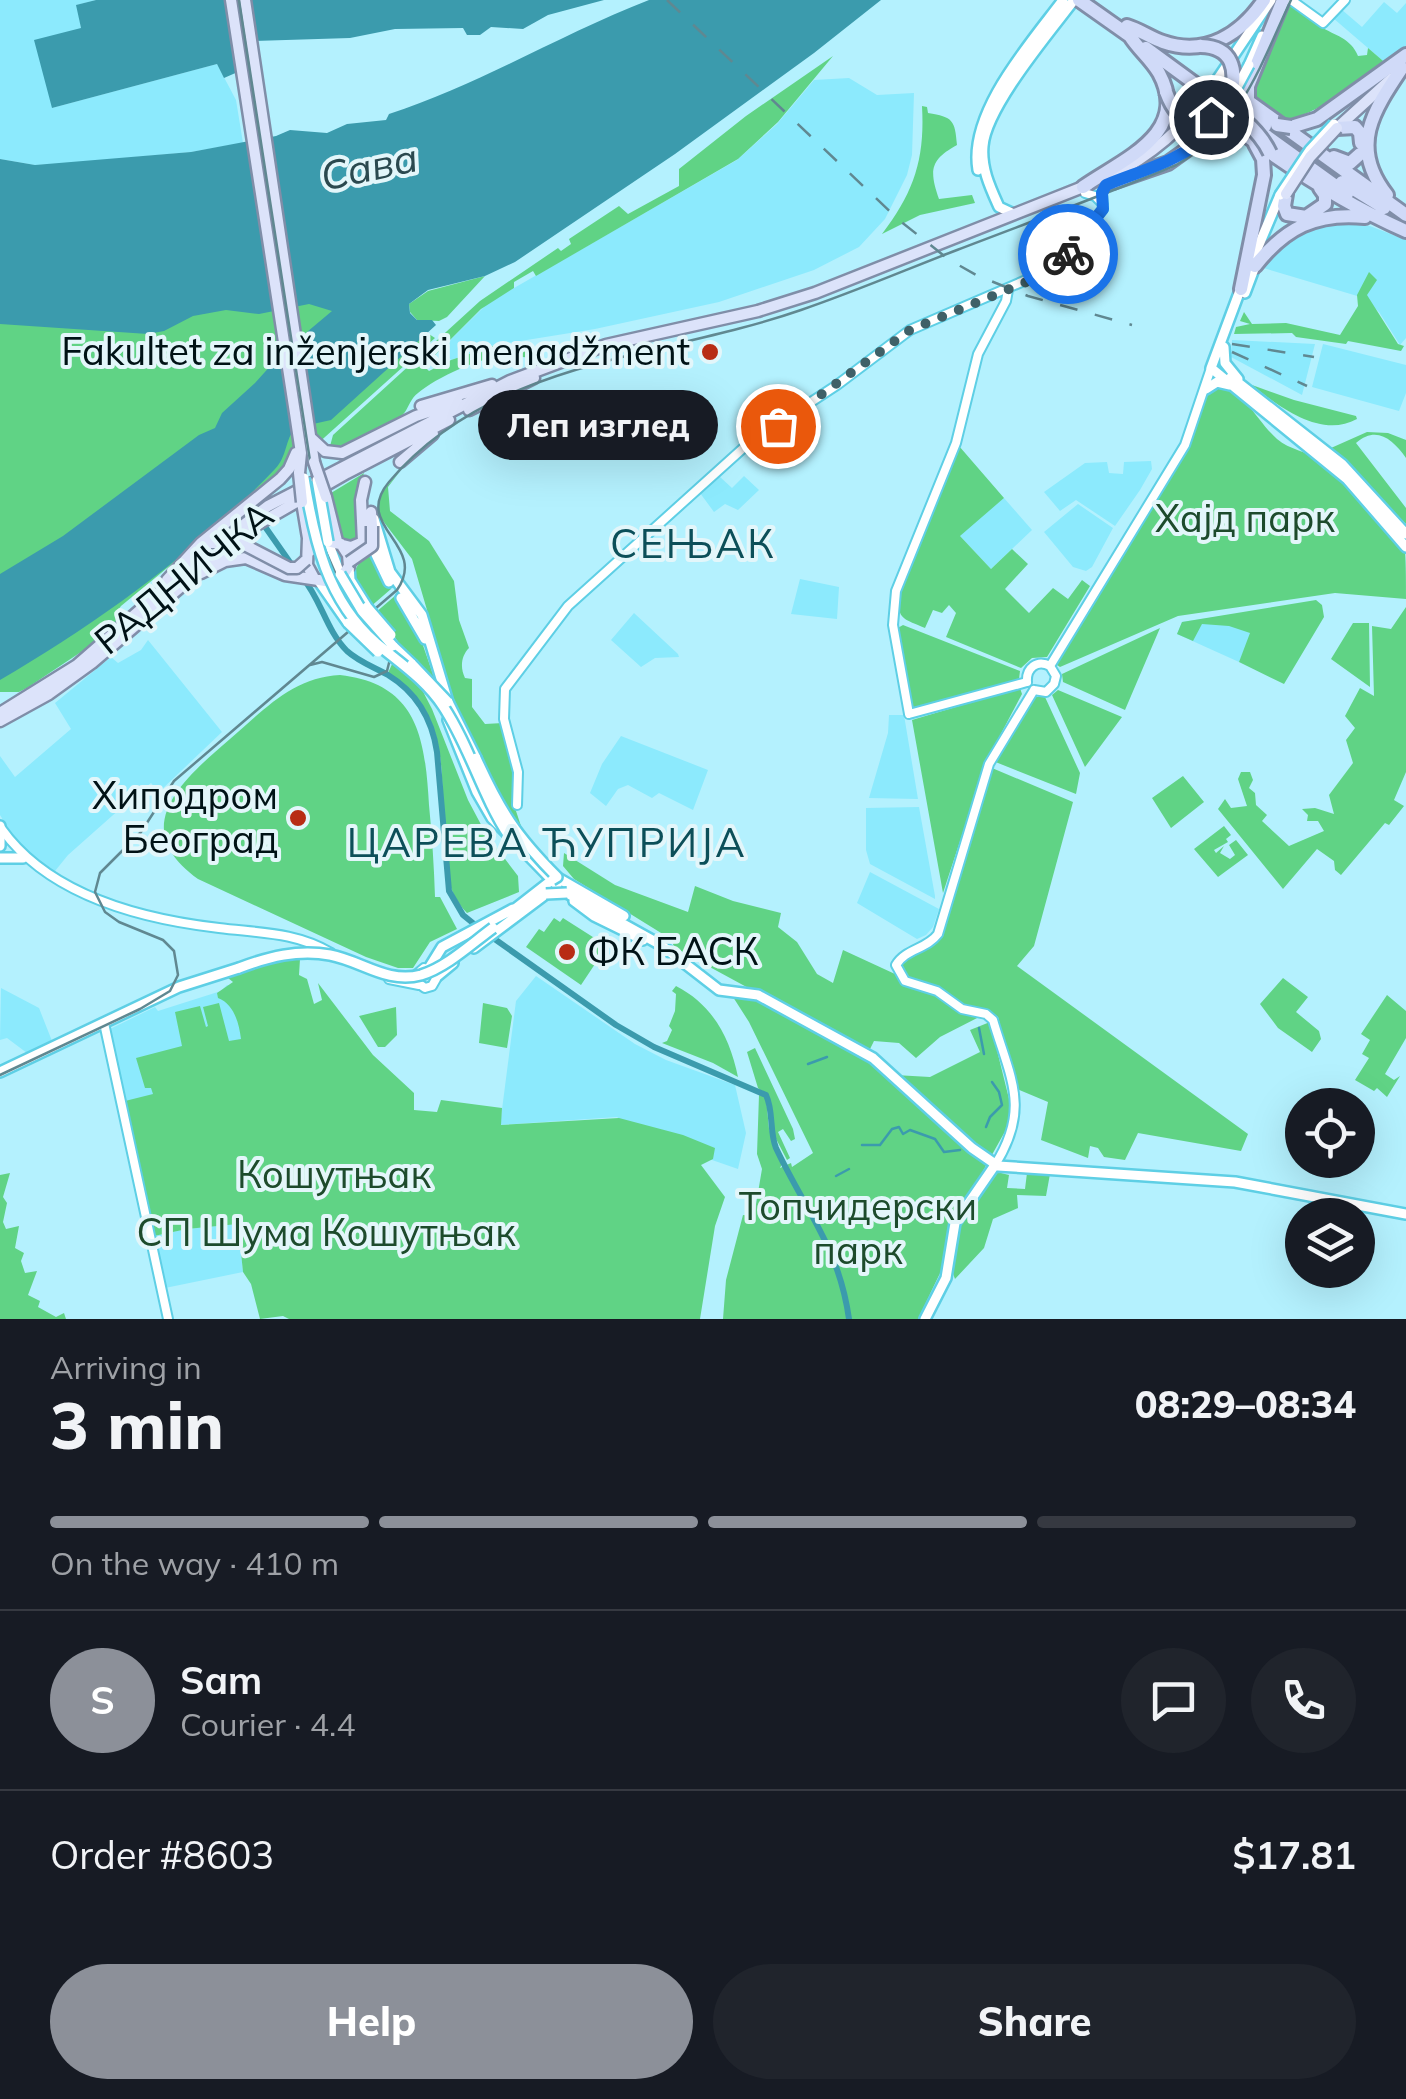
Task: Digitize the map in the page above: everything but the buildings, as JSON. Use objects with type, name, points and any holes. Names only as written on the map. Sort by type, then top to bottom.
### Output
[{"type":"highway","points":[[1076,0],[1128,31],[1173,45],[1220,50],[1232,62],[1235,79],[1230,99],[1204,119],[1189,120],[1174,110],[1154,64],[1128,31]]},
{"type":"highway","points":[[1092,0],[1281,148],[1324,174],[1384,221]]},
{"type":"highway","points":[[1241,289],[1264,167],[1241,113],[1282,0]]},
{"type":"highway","points":[[1200,46],[1232,36],[1264,4]]},
{"type":"highway","points":[[1405,61],[1292,121],[1241,113],[1213,106],[1210,91],[1222,87],[1230,99],[1241,113],[1263,140],[1405,221]]},
{"type":"highway","points":[[1405,61],[1377,106],[1367,142],[1376,179],[1405,221]]},
{"type":"highway","points":[[1220,78],[1230,99]]},
{"type":"highway","points":[[1241,113],[1290,127],[1317,118],[1374,78]]},
{"type":"highway","points":[[1084,190],[1130,157],[1160,128],[1167,109],[1166,92]]},
{"type":"highway","points":[[1109,183],[1168,163],[1207,131],[1241,113]]},
{"type":"highway","points":[[1188,119],[1210,116],[1207,131]]},
{"type":"highway","points":[[1270,118],[1324,174]]},
{"type":"highway","points":[[1250,138],[1324,174],[1354,167],[1360,154],[1358,129],[1335,126]]},
{"type":"highway","points":[[1281,148],[1272,170],[1284,209],[1290,216],[1306,217],[1317,211],[1324,174],[1290,127]]},
{"type":"highway","points":[[1251,238],[1278,192]]},
{"type":"highway","points":[[1255,266],[1280,238],[1310,220],[1344,215],[1405,221]]},
{"type":"main road","points":[[231,0],[304,438],[324,484],[331,528],[347,552],[350,578],[357,592],[396,641],[401,658],[444,707],[534,865],[541,893]]},
{"type":"main road","points":[[245,0],[304,438],[300,485],[309,572],[362,639],[383,654],[401,658]]},
{"type":"main road","points":[[988,224],[993,210],[978,168],[980,127],[998,93],[1063,0]]},
{"type":"main road","points":[[1014,214],[1000,208],[986,175],[986,130],[998,106],[1076,0]]},
{"type":"main road","points":[[1207,131],[1230,99],[1282,0]]},
{"type":"main road","points":[[304,438],[325,451],[342,453],[416,416],[460,408],[554,370],[630,346],[797,305],[1084,190],[1138,160],[1188,119],[1220,78],[1264,4]]},
{"type":"main road","points":[[1213,369],[1278,192],[1335,126],[1405,61]]},
{"type":"main road","points":[[421,406],[510,381],[606,345],[802,298],[1014,214],[1109,183]]},
{"type":"main road","points":[[1213,369],[1255,266],[1278,192]]},
{"type":"main road","points":[[1224,347],[1226,364],[1240,387]]},
{"type":"main road","points":[[1213,369],[1349,476],[1406,534]]},
{"type":"main road","points":[[438,422],[510,381]]},
{"type":"main road","points":[[1206,389],[1217,382],[1240,387]]},
{"type":"main road","points":[[438,422],[474,400]]},
{"type":"main road","points":[[400,462],[460,408]]},
{"type":"main road","name":"РАДНИЧКА","points":[[0,709],[37,692],[103,644],[254,521],[438,422]]},
{"type":"main road","points":[[103,644],[196,548],[286,473],[304,438]]},
{"type":"main road","points":[[300,453],[316,546],[334,589],[353,609]]},
{"type":"main road","points":[[314,462],[331,552],[353,609],[370,637],[401,658],[448,702]]},
{"type":"main road","points":[[1349,476],[1406,547]]},
{"type":"main road","points":[[365,482],[369,540],[377,562],[425,639]]},
{"type":"main road","points":[[210,540],[241,543],[289,568],[297,568],[323,540],[354,547],[364,541],[366,511]]},
{"type":"main road","points":[[181,584],[222,562],[241,558],[286,575],[338,580],[349,564],[372,546],[372,526],[366,511]]},
{"type":"main road","points":[[366,511],[390,572],[408,599],[425,639],[455,737],[480,798],[497,824],[519,839]]},
{"type":"main road","name":"РАДНИЧКА","points":[[0,721],[87,668],[254,521]]},
{"type":"main road","points":[[408,599],[418,608],[448,702],[507,822],[589,913],[669,950]]},
{"type":"main road","points":[[439,684],[484,787],[519,839],[567,893],[613,916]]},
{"type":"main road","points":[[0,858],[27,860]]},
{"type":"main road","points":[[534,865],[669,950]]},
{"type":"main road","points":[[0,1072],[179,987],[274,956],[321,954],[383,974],[410,977],[444,963],[555,879]]},
{"type":"main road","points":[[555,879],[641,926],[722,992],[758,995],[873,1058],[995,1165],[1235,1182],[1406,1214]]},
{"type":"main road","points":[[541,893],[567,893]]},
{"type":"main road","points":[[433,972],[438,951],[447,944],[515,912]]},
{"type":"main road","points":[[433,972],[456,961],[515,912]]},
{"type":"main road","points":[[925,1319],[946,1278],[956,1223],[995,1165]]},
{"type":"street","points":[[1291,0],[1325,22],[1345,0]]},
{"type":"street","points":[[517,805],[518,772],[502,708],[504,688],[580,594],[727,461],[910,330],[1054,268],[1102,211],[1102,193],[1109,183]]},
{"type":"street","points":[[1084,190],[1103,204]]},
{"type":"street","points":[[995,1165],[1014,1128],[1017,1107],[993,1020],[984,1013],[962,1009],[937,991],[905,981],[896,965],[901,957],[938,934],[989,764],[1031,686],[1028,672],[1041,663],[1050,666],[1056,676],[1048,691],[1031,686],[909,714],[893,625],[896,590],[957,439],[978,354],[1008,290]]},
{"type":"street","points":[[1050,666],[1185,445],[1213,369]]},
{"type":"street","points":[[1,835],[27,860],[70,886],[115,906],[180,922],[291,936],[320,946],[371,973],[398,981],[431,987],[433,972],[422,968],[410,980],[398,981]]},
{"type":"street","points":[[416,975],[419,985]]},
{"type":"street","points":[[104,1023],[168,1319]]},
{"type":"shaded area","points":[[0,0],[96,0],[77,5],[81,28],[52,108],[217,64],[236,100],[243,143],[191,152],[60,164],[35,165],[0,159]]},
{"type":"shaded area","points":[[1384,2],[1397,13],[1406,3],[1406,46],[1389,66],[1333,18],[1341,9],[1362,27]]},
{"type":"shaded area","points":[[849,78],[877,95],[914,93],[912,155],[907,175],[885,219],[859,247],[814,270],[719,302],[595,329],[495,345],[451,360],[442,348],[488,303],[737,160],[777,124],[814,80]]},
{"type":"shaded area","points":[[1332,220],[1370,226],[1406,240],[1406,338],[1400,345],[1379,312],[1364,298],[1260,267],[1285,239]]},
{"type":"shaded area","points":[[1232,340],[1315,344],[1302,395],[1231,357]]},
{"type":"shaded area","points":[[1323,344],[1406,365],[1406,393],[1399,411],[1312,387]]},
{"type":"shaded area","points":[[1151,461],[1152,469],[1115,526],[1076,500],[1060,511],[1044,492],[1085,463],[1107,462],[1109,473],[1123,474],[1124,462]]},
{"type":"shaded area","points":[[719,476],[732,488],[744,476],[759,490],[738,510],[725,504],[714,512],[700,493]]},
{"type":"shaded area","points":[[1004,498],[1032,530],[991,569],[959,535]]},
{"type":"shaded area","points":[[1078,504],[1113,528],[1086,571],[1073,567],[1044,532]]},
{"type":"shaded area","points":[[800,579],[839,587],[837,619],[791,614]]},
{"type":"shaded area","points":[[634,613],[679,657],[655,658],[641,667],[611,640]]},
{"type":"shaded area","points":[[1235,614],[1251,634],[1239,662],[1177,634],[1182,622]]},
{"type":"shaded area","points":[[148,640],[222,732],[159,792],[151,783],[130,800],[55,871],[35,859],[14,838],[0,815],[0,756],[15,777],[71,729],[55,703],[111,657],[118,663],[141,650]]},
{"type":"shaded area","points":[[889,715],[904,715],[918,799],[869,798],[888,733]]},
{"type":"shaded area","points":[[621,736],[708,770],[693,810],[659,793],[652,798],[628,785],[618,789],[606,806],[590,793],[602,764]]},
{"type":"shaded area","points":[[919,807],[935,899],[870,864],[866,850],[866,808]]},
{"type":"shaded area","points":[[870,872],[939,909],[926,935],[917,939],[857,903]]},
{"type":"shaded area","points":[[536,976],[635,1044],[666,1060],[735,1085],[746,1133],[738,1169],[643,1136],[617,1117],[500,1125],[516,1001]]},
{"type":"shaded area","points":[[227,985],[292,999],[137,1155],[110,1029],[155,1007],[158,1011],[221,991]]},
{"type":"shaded area","points":[[1,988],[39,1008],[52,1041],[27,1053],[7,1038],[0,1040]]},
{"type":"shaded area","points":[[238,1224],[243,1272],[165,1288],[154,1236]]},
{"type":"green space","points":[[1295,4],[1317,25],[1347,41],[1358,56],[1367,55],[1368,48],[1389,66],[1319,108],[1282,118],[1249,95],[1290,5]]},
{"type":"green space","points":[[833,56],[778,122],[738,159],[536,276],[533,271],[514,282],[514,288],[481,309],[424,366],[429,371],[496,345],[498,350],[523,344],[528,357],[503,355],[450,373],[416,395],[399,419],[381,431],[329,450],[333,435],[480,301],[558,248],[561,251],[571,244],[569,239],[619,206],[628,214],[679,186],[679,169],[746,116]]},
{"type":"green space","points":[[922,106],[927,107],[928,113],[948,118],[955,130],[957,145],[941,156],[934,167],[939,199],[972,195],[975,203],[920,215],[882,234],[902,204],[915,174],[922,142]]},
{"type":"green space","points":[[1369,272],[1377,280],[1367,295],[1398,344],[1404,346],[1401,351],[1296,337],[1292,333],[1234,334],[1236,327],[1250,324],[1240,321],[1244,312],[1252,324],[1286,323],[1340,335],[1358,306],[1357,295]]},
{"type":"green space","points":[[485,276],[439,321],[417,320],[410,312],[409,304],[428,291]]},
{"type":"green space","points":[[350,282],[435,338],[315,446],[121,606],[118,610],[127,611],[90,646],[27,688],[0,692],[0,284]]},
{"type":"green space","name":"Хајд парк","points":[[1214,385],[1242,399],[1282,443],[1328,467],[1379,517],[1405,552],[1406,599],[1335,593],[1178,616],[1060,667],[1054,663],[1186,451],[1207,391]]},
{"type":"green space","points":[[1252,385],[1357,419],[1343,424],[1315,423],[1288,411]]},
{"type":"green space","points":[[1367,432],[1388,433],[1406,440],[1406,458],[1378,435],[1356,443],[1406,508],[1406,524],[1331,448]]},
{"type":"green space","points":[[959,446],[1004,498],[960,536],[991,569],[1012,549],[1028,564],[1005,589],[1029,613],[1053,588],[1068,599],[1082,580],[1090,586],[1047,657],[1032,658],[1021,668],[946,637],[956,613],[949,605],[942,613],[933,610],[925,628],[905,619],[900,612],[900,589]]},
{"type":"green space","points":[[401,470],[388,487],[390,511],[429,541],[454,581],[459,620],[469,648],[462,666],[465,678],[472,679],[472,707],[485,724],[503,723],[515,767],[514,805],[523,832],[496,788],[452,695],[412,559],[380,517],[378,504],[382,492]]},
{"type":"green space","points":[[364,473],[359,489],[360,542],[351,543],[340,538],[331,493]]},
{"type":"green space","points":[[371,554],[391,589],[369,608],[352,576],[360,561]]},
{"type":"green space","points":[[396,595],[417,628],[436,683],[405,654],[375,613]]},
{"type":"green space","points":[[1316,600],[1322,605],[1324,617],[1284,684],[1239,662],[1250,633],[1229,626],[1202,624],[1193,641],[1177,634],[1182,622]]},
{"type":"green space","points":[[1406,607],[1406,772],[1394,800],[1404,806],[1341,875],[1335,870],[1334,861],[1317,849],[1283,889],[1218,809],[1225,799],[1231,808],[1247,806],[1238,779],[1241,772],[1250,772],[1253,780],[1249,788],[1255,793],[1256,805],[1267,815],[1262,821],[1289,846],[1324,831],[1318,821],[1307,821],[1308,815],[1302,809],[1334,814],[1329,795],[1353,763],[1346,740],[1355,728],[1345,716],[1360,688],[1374,696],[1372,626],[1391,629]]},
{"type":"green space","points":[[1353,623],[1369,623],[1370,687],[1331,659]]},
{"type":"green space","points":[[903,625],[1020,671],[1019,679],[911,708],[896,629]]},
{"type":"green space","points":[[1160,628],[1125,710],[1063,682],[1062,674]]},
{"type":"green space","points":[[393,662],[417,680],[468,800],[486,834],[518,876],[519,892],[467,913],[451,888],[445,859],[440,759],[433,726],[417,697],[388,673]]},
{"type":"green space","name":"Хиподром Београд","points":[[340,675],[387,690],[413,719],[420,738],[425,759],[435,897],[440,897],[457,929],[430,942],[413,968],[398,968],[366,957],[198,879],[177,860],[166,841],[164,822],[170,804],[196,770],[280,697],[308,682]]},
{"type":"green space","points":[[1020,688],[1022,694],[986,762],[943,893],[912,720]]},
{"type":"green space","points":[[1058,690],[1122,717],[1085,767],[1052,695]]},
{"type":"green space","points":[[1034,697],[1045,697],[1080,773],[1076,794],[993,761]]},
{"type":"green space","points":[[992,768],[1073,802],[1034,946],[1017,966],[1248,1134],[1241,1151],[1138,1133],[1125,1160],[1104,1157],[1098,1148],[1090,1146],[1088,1158],[1041,1140],[1048,1102],[1017,1089],[998,1017],[987,1010],[960,1005],[931,985],[906,979],[898,963],[929,945],[948,908]]},
{"type":"green space","points":[[1183,776],[1204,802],[1171,828],[1152,798]]},
{"type":"green space","points":[[1224,826],[1231,835],[1226,839],[1228,842],[1214,850],[1216,853],[1224,846],[1220,853],[1230,859],[1235,855],[1229,845],[1236,840],[1248,855],[1218,877],[1194,849]]},
{"type":"green space","points":[[564,853],[615,885],[688,912],[695,886],[781,913],[778,927],[797,942],[817,974],[833,983],[843,950],[895,974],[903,982],[933,991],[983,1015],[940,1037],[916,1058],[899,1043],[874,1041],[868,1053],[684,953],[673,945],[674,941],[574,879],[563,866]]},
{"type":"green space","name":"ФК БАСК","points":[[554,918],[560,922],[563,918],[607,946],[581,985],[526,947],[539,929],[544,932]]},
{"type":"green space","name":"Кошутњак","points":[[280,959],[300,959],[299,975],[307,979],[314,1004],[322,1000],[318,983],[373,1055],[414,1093],[414,1110],[437,1112],[441,1100],[502,1108],[501,1125],[619,1118],[715,1148],[713,1159],[701,1165],[725,1197],[715,1226],[700,1319],[260,1319],[251,1284],[243,1272],[238,1224],[154,1236],[125,1101],[153,1094],[151,1088],[145,1088],[136,1058],[182,1046],[175,1012],[200,1006],[206,1027],[203,1007],[219,1003],[229,1041],[241,1039],[235,1015],[217,993],[233,982],[228,978]]},
{"type":"green space","points":[[1283,978],[1308,997],[1296,1012],[1319,1031],[1321,1039],[1312,1052],[1278,1028],[1260,1004]]},
{"type":"green space","points":[[676,986],[700,1003],[718,1024],[738,1077],[662,1043],[672,1030],[669,1026],[676,994],[672,991]]},
{"type":"green space","points":[[1387,995],[1406,1011],[1406,1038],[1385,1074],[1394,1080],[1400,1076],[1387,1097],[1377,1088],[1355,1080],[1369,1058],[1362,1054],[1370,1040],[1361,1034]]},
{"type":"green space","name":"Топчидерски парк","points":[[733,997],[756,999],[870,1063],[890,1080],[895,1075],[930,1077],[980,1052],[970,1030],[990,1022],[1010,1103],[1008,1126],[949,1224],[943,1267],[918,1319],[723,1319],[726,1280],[743,1215],[754,1216],[762,1169],[757,1154],[759,1095],[766,1097],[769,1129],[782,1164],[780,1168],[791,1163],[792,1167],[813,1153]]},
{"type":"green space","points":[[483,1003],[507,1008],[512,1016],[507,1048],[479,1043]]},
{"type":"green space","points":[[396,1007],[397,1035],[385,1047],[378,1047],[359,1016]]},
{"type":"green space","points":[[755,1048],[793,1129],[795,1139],[791,1141],[783,1129],[778,1132],[790,1158],[787,1160],[773,1133],[770,1099],[758,1088],[747,1052]]},
{"type":"green space","points":[[993,1171],[1009,1175],[1007,1188],[1025,1189],[1027,1173],[1050,1174],[1046,1196],[1017,1195],[1018,1208],[993,1219],[984,1248],[955,1279],[952,1252],[956,1237]]},
{"type":"green space","points":[[10,1173],[3,1197],[7,1203],[3,1222],[6,1229],[19,1226],[15,1248],[24,1253],[21,1261],[25,1273],[37,1271],[28,1295],[40,1301],[38,1307],[56,1317],[64,1313],[66,1319],[0,1319],[0,1175]]},
{"type":"water","points":[[96,0],[604,0],[548,15],[523,29],[491,27],[480,35],[467,35],[463,28],[395,29],[350,38],[252,41],[241,45],[240,71],[224,78],[217,64],[52,108],[34,40],[81,28],[76,5]]},
{"type":"water","name":"Сава","points":[[649,0],[881,0],[675,154],[515,262],[485,276],[428,290],[409,304],[410,313],[417,320],[432,320],[436,325],[331,420],[295,428],[275,469],[179,557],[73,635],[0,680],[0,574],[63,536],[199,435],[215,428],[222,413],[282,353],[332,311],[309,304],[259,314],[226,310],[193,316],[164,331],[148,334],[0,324],[0,159],[35,165],[191,152],[290,130],[327,133],[347,124],[386,120],[389,114],[455,89]]},
{"type":"waterway","points":[[261,521],[294,568]]},
{"type":"waterway","points":[[302,577],[347,651],[398,682],[427,718],[437,752],[449,891],[463,915],[479,928]]},
{"type":"waterway","points":[[489,935],[616,1025],[654,1047],[766,1095],[776,1148],[829,1250],[849,1319]]},
{"type":"waterway","points":[[979,1028],[984,1054]]},
{"type":"waterway","points":[[808,1064],[827,1057]]},
{"type":"waterway","points":[[986,1127],[1002,1105],[992,1082]]},
{"type":"waterway","points":[[862,1145],[880,1145],[892,1129],[899,1127],[903,1134],[910,1130],[935,1139],[944,1152],[960,1150]]},
{"type":"waterway","points":[[836,1176],[849,1169]]},
{"type":"tram line","points":[[239,0],[323,545],[343,591],[391,655],[387,671],[374,677],[322,662],[310,665]]},
{"type":"tram line","points":[[0,1075],[170,991],[178,975],[174,951],[163,940],[105,912],[95,892],[100,873],[141,832],[174,781],[397,590],[404,574],[404,560],[383,524],[380,498],[389,482],[431,441],[477,410],[528,386],[581,368],[801,310],[1176,165],[1217,133],[1247,93],[1291,0]]},
{"type":"railway","points":[[667,0],[899,220],[948,259],[1028,296],[1132,325]]},
{"type":"railway","points":[[1232,344],[1314,357]]},
{"type":"railway","points":[[1232,352],[1307,386]]},
{"type":"way so far","points":[[778,426],[910,330],[1036,278],[1068,254]]},
{"type":"place","name":"Fakultet za inženjerski menadžment","points":[[710,352]]},
{"type":"place","name":"Леп изглед","points":[[778,426]]},
{"type":"place","name":"Хиподром Београд","points":[[298,818]]},
{"type":"place","name":"ФК БАСК","points":[[567,952]]},
{"type":"district","name":"СЕЊАК","points":[[693,544]]},
{"type":"district","name":"ЦАРЕВА ЋУПРИЈА","points":[[547,843]]},
{"type":"route","points":[[1068,254],[1103,209],[1106,185],[1181,156],[1214,130],[1211,117]]},
{"type":"park label","name":"СП Шума Кошутњак","points":[[326,1233]]}]
